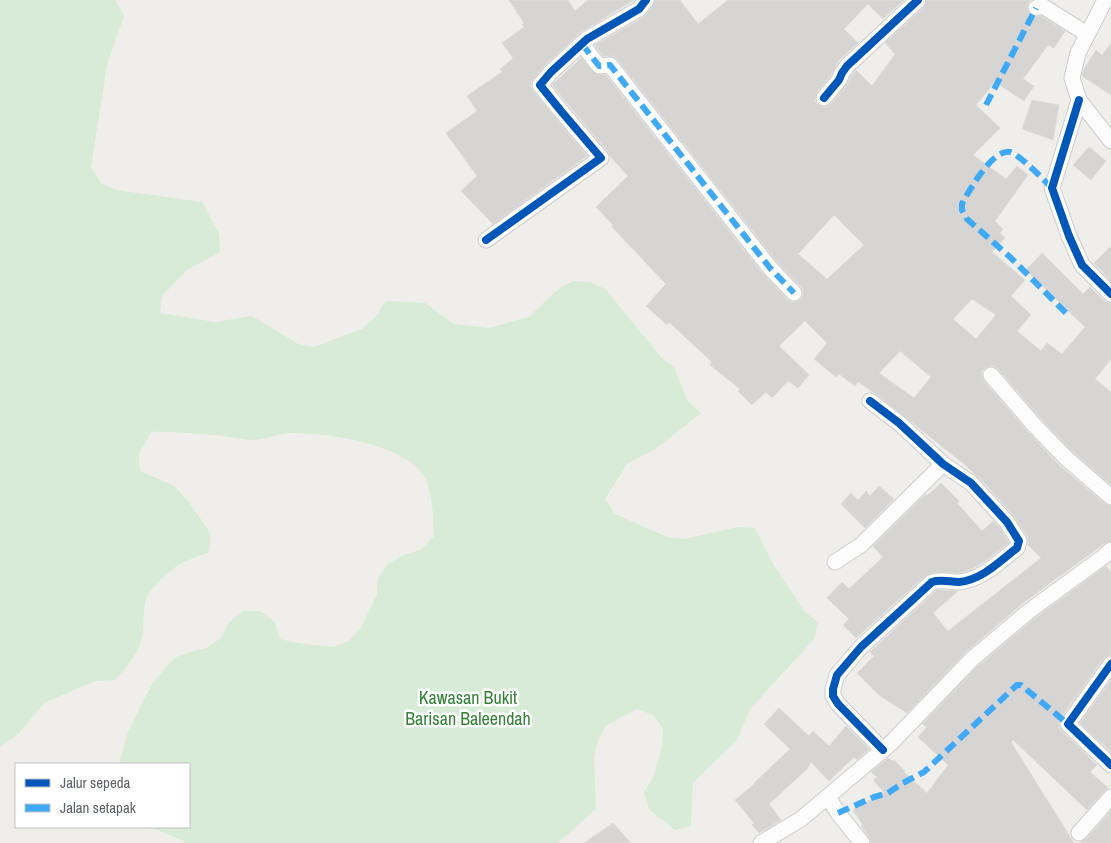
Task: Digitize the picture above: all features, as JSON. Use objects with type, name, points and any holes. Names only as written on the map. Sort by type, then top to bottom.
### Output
[{"type":"street","points":[[486,240],[601,158],[540,85],[551,72],[588,38],[639,9],[646,0]]},
{"type":"street","points":[[824,98],[847,66],[918,0]]},
{"type":"street","points":[[1105,0],[1078,52],[1072,78],[1079,100],[1111,140]]},
{"type":"street","points":[[1036,8],[1039,6],[1044,7],[1087,34]]},
{"type":"street","points":[[582,44],[599,66],[610,65],[770,268],[794,293]]},
{"type":"street","points":[[1079,100],[1052,188],[1069,236],[1082,265],[1111,294]]},
{"type":"street","points":[[991,375],[1035,426],[1066,458],[1111,496]]},
{"type":"street","points":[[870,401],[898,423],[943,464],[971,484],[1008,522],[1019,539],[1017,548],[982,575],[958,582],[932,582],[861,647],[837,675],[833,696],[838,704],[883,750]]},
{"type":"street","points":[[835,562],[869,538],[943,464]]},
{"type":"street","points":[[761,843],[801,819],[828,797],[883,750],[972,659],[1029,611],[1111,550]]},
{"type":"street","points":[[1111,664],[1068,724],[1111,765]]},
{"type":"street","points":[[828,797],[862,843]]},
{"type":"street","points":[[1079,834],[1111,797]]},
{"type":"green space","name":"Kawasan Bukit Barisan Baleendah","points":[[0,0],[115,0],[124,16],[107,65],[91,167],[101,183],[116,190],[202,202],[219,234],[220,252],[187,270],[162,296],[160,313],[215,322],[252,316],[298,344],[314,347],[362,329],[376,316],[386,301],[425,303],[454,324],[489,328],[529,317],[556,291],[572,281],[590,282],[605,289],[661,357],[674,367],[687,400],[701,413],[657,448],[627,464],[605,499],[615,514],[667,537],[684,539],[738,527],[755,528],[774,566],[805,612],[818,622],[814,639],[750,709],[737,740],[693,783],[691,826],[675,830],[649,809],[644,792],[653,778],[662,747],[663,729],[653,715],[637,709],[606,725],[598,740],[594,757],[596,809],[558,843],[184,843],[184,841],[154,828],[190,828],[190,763],[119,763],[128,732],[152,684],[174,658],[207,648],[222,637],[229,622],[243,611],[260,611],[275,622],[280,639],[333,647],[349,641],[361,628],[377,594],[378,578],[388,564],[403,555],[421,550],[434,536],[432,504],[426,480],[422,473],[411,463],[397,454],[361,442],[306,433],[286,433],[263,439],[246,440],[223,436],[151,432],[139,454],[140,471],[174,486],[188,501],[211,534],[209,552],[177,566],[164,576],[151,591],[145,603],[140,644],[134,657],[115,680],[95,681],[44,703],[19,733],[0,747]]},
{"type":"building","points":[[509,0],[568,0],[575,11],[588,0],[634,0],[581,32],[545,65],[531,82],[533,91],[587,156],[493,224],[461,191],[477,176],[446,133],[477,111],[467,96],[502,72],[500,69],[513,58],[502,43],[524,27],[522,24],[524,23]]},
{"type":"building","points":[[655,0],[680,0],[698,24],[728,0],[904,0],[883,19],[868,4],[844,29],[858,43],[839,60],[831,75],[817,92],[815,102],[823,107],[828,107],[831,104],[856,70],[872,86],[895,54],[885,43],[924,7],[927,0],[1031,0],[1027,8],[1032,17],[1041,16],[1065,31],[1054,48],[1048,45],[1023,79],[1034,86],[1024,101],[995,82],[976,105],[1000,128],[973,155],[1006,179],[1017,166],[1028,175],[995,221],[1003,229],[1000,233],[1005,238],[992,252],[1025,280],[1011,296],[1031,315],[1017,331],[1041,351],[1047,343],[1062,354],[1085,327],[1026,270],[1042,253],[1083,294],[1090,287],[1104,301],[1111,303],[1111,359],[1095,379],[1111,392],[1111,485],[1072,451],[1042,420],[998,369],[994,366],[989,366],[982,371],[982,376],[984,381],[1028,432],[1059,465],[1105,504],[1111,506],[1111,541],[1105,543],[1023,603],[966,652],[907,713],[880,696],[857,673],[874,656],[870,652],[937,590],[958,591],[933,613],[948,631],[1041,558],[1028,545],[1027,536],[1014,516],[963,463],[876,394],[858,382],[855,386],[839,374],[836,377],[814,359],[827,343],[805,321],[779,346],[809,375],[798,388],[788,381],[772,398],[766,392],[752,405],[738,391],[740,389],[710,365],[712,362],[669,322],[667,325],[646,306],[666,284],[612,227],[613,225],[596,207],[628,176],[552,85],[581,58],[595,74],[606,75],[763,274],[791,302],[797,302],[803,295],[801,287],[777,262],[617,59],[613,56],[603,56],[595,45],[644,17],[653,6]],"holes":[[[834,215],[864,245],[827,279],[798,254]],[[972,299],[996,315],[976,339],[953,319]],[[900,351],[931,377],[914,398],[879,373]]]},
{"type":"building","points":[[1111,43],[1111,95],[1082,76],[1084,69],[1096,50],[1102,55]]},
{"type":"building","points":[[1032,100],[1059,105],[1053,140],[1022,129]]},
{"type":"building","points":[[1089,147],[1106,161],[1091,180],[1073,165]]},
{"type":"building","points":[[1111,246],[1111,281],[1094,263]]},
{"type":"building","points":[[941,483],[959,501],[957,503],[982,531],[993,521],[1000,528],[1009,543],[972,569],[958,573],[934,572],[926,575],[856,638],[843,625],[849,619],[827,598],[842,582],[849,589],[883,557],[873,546],[926,494],[927,496]]},
{"type":"building","points":[[879,486],[894,499],[865,528],[841,504],[851,493],[858,500],[866,491],[870,496]]},
{"type":"building","points":[[1106,566],[1111,572],[1111,655],[1103,659],[1060,719],[1059,727],[1097,765],[1090,772],[1108,788],[1087,810],[1013,740],[1011,742],[1074,843],[871,843],[861,826],[863,825],[853,810],[884,792],[873,780],[877,777],[871,772],[888,758],[894,760],[927,793],[948,765],[918,737],[927,727],[922,724],[978,666],[1035,618]]},
{"type":"building","points":[[1111,680],[1111,750],[1110,751],[1080,723]]},
{"type":"building","points":[[779,708],[809,736],[813,731],[829,746],[846,726],[869,749],[857,760],[854,757],[829,781],[811,762],[807,769],[769,804],[781,820],[759,833],[752,825],[754,823],[735,800],[790,749],[764,724]]},
{"type":"building","points":[[1111,811],[1111,843],[1080,843],[1086,839]]},
{"type":"building","points":[[613,823],[631,843],[584,843]]},
{"type":"marked path","points":[[986,105],[1036,8]]},
{"type":"marked path","points":[[582,44],[599,66],[610,65],[770,268],[794,293]]},
{"type":"marked path","points":[[1052,188],[1019,157],[1010,152],[1004,153],[990,162],[978,177],[962,204],[962,210],[967,219],[1010,257],[1067,314]]},
{"type":"marked path","points":[[838,813],[888,793],[924,772],[1017,685],[1021,685],[1068,724]]},
{"type":"cycle path","points":[[486,240],[601,158],[540,85],[551,72],[587,39],[639,9],[646,0]]},
{"type":"cycle path","points":[[824,98],[839,80],[847,66],[918,0]]},
{"type":"cycle path","points":[[1079,100],[1052,188],[1069,236],[1082,265],[1111,294]]},
{"type":"cycle path","points":[[870,401],[899,423],[943,464],[971,483],[1007,522],[1019,541],[1017,548],[975,578],[959,582],[932,582],[861,647],[837,675],[833,696],[838,704],[883,750]]},
{"type":"cycle path","points":[[1111,664],[1068,724],[1111,765]]}]
